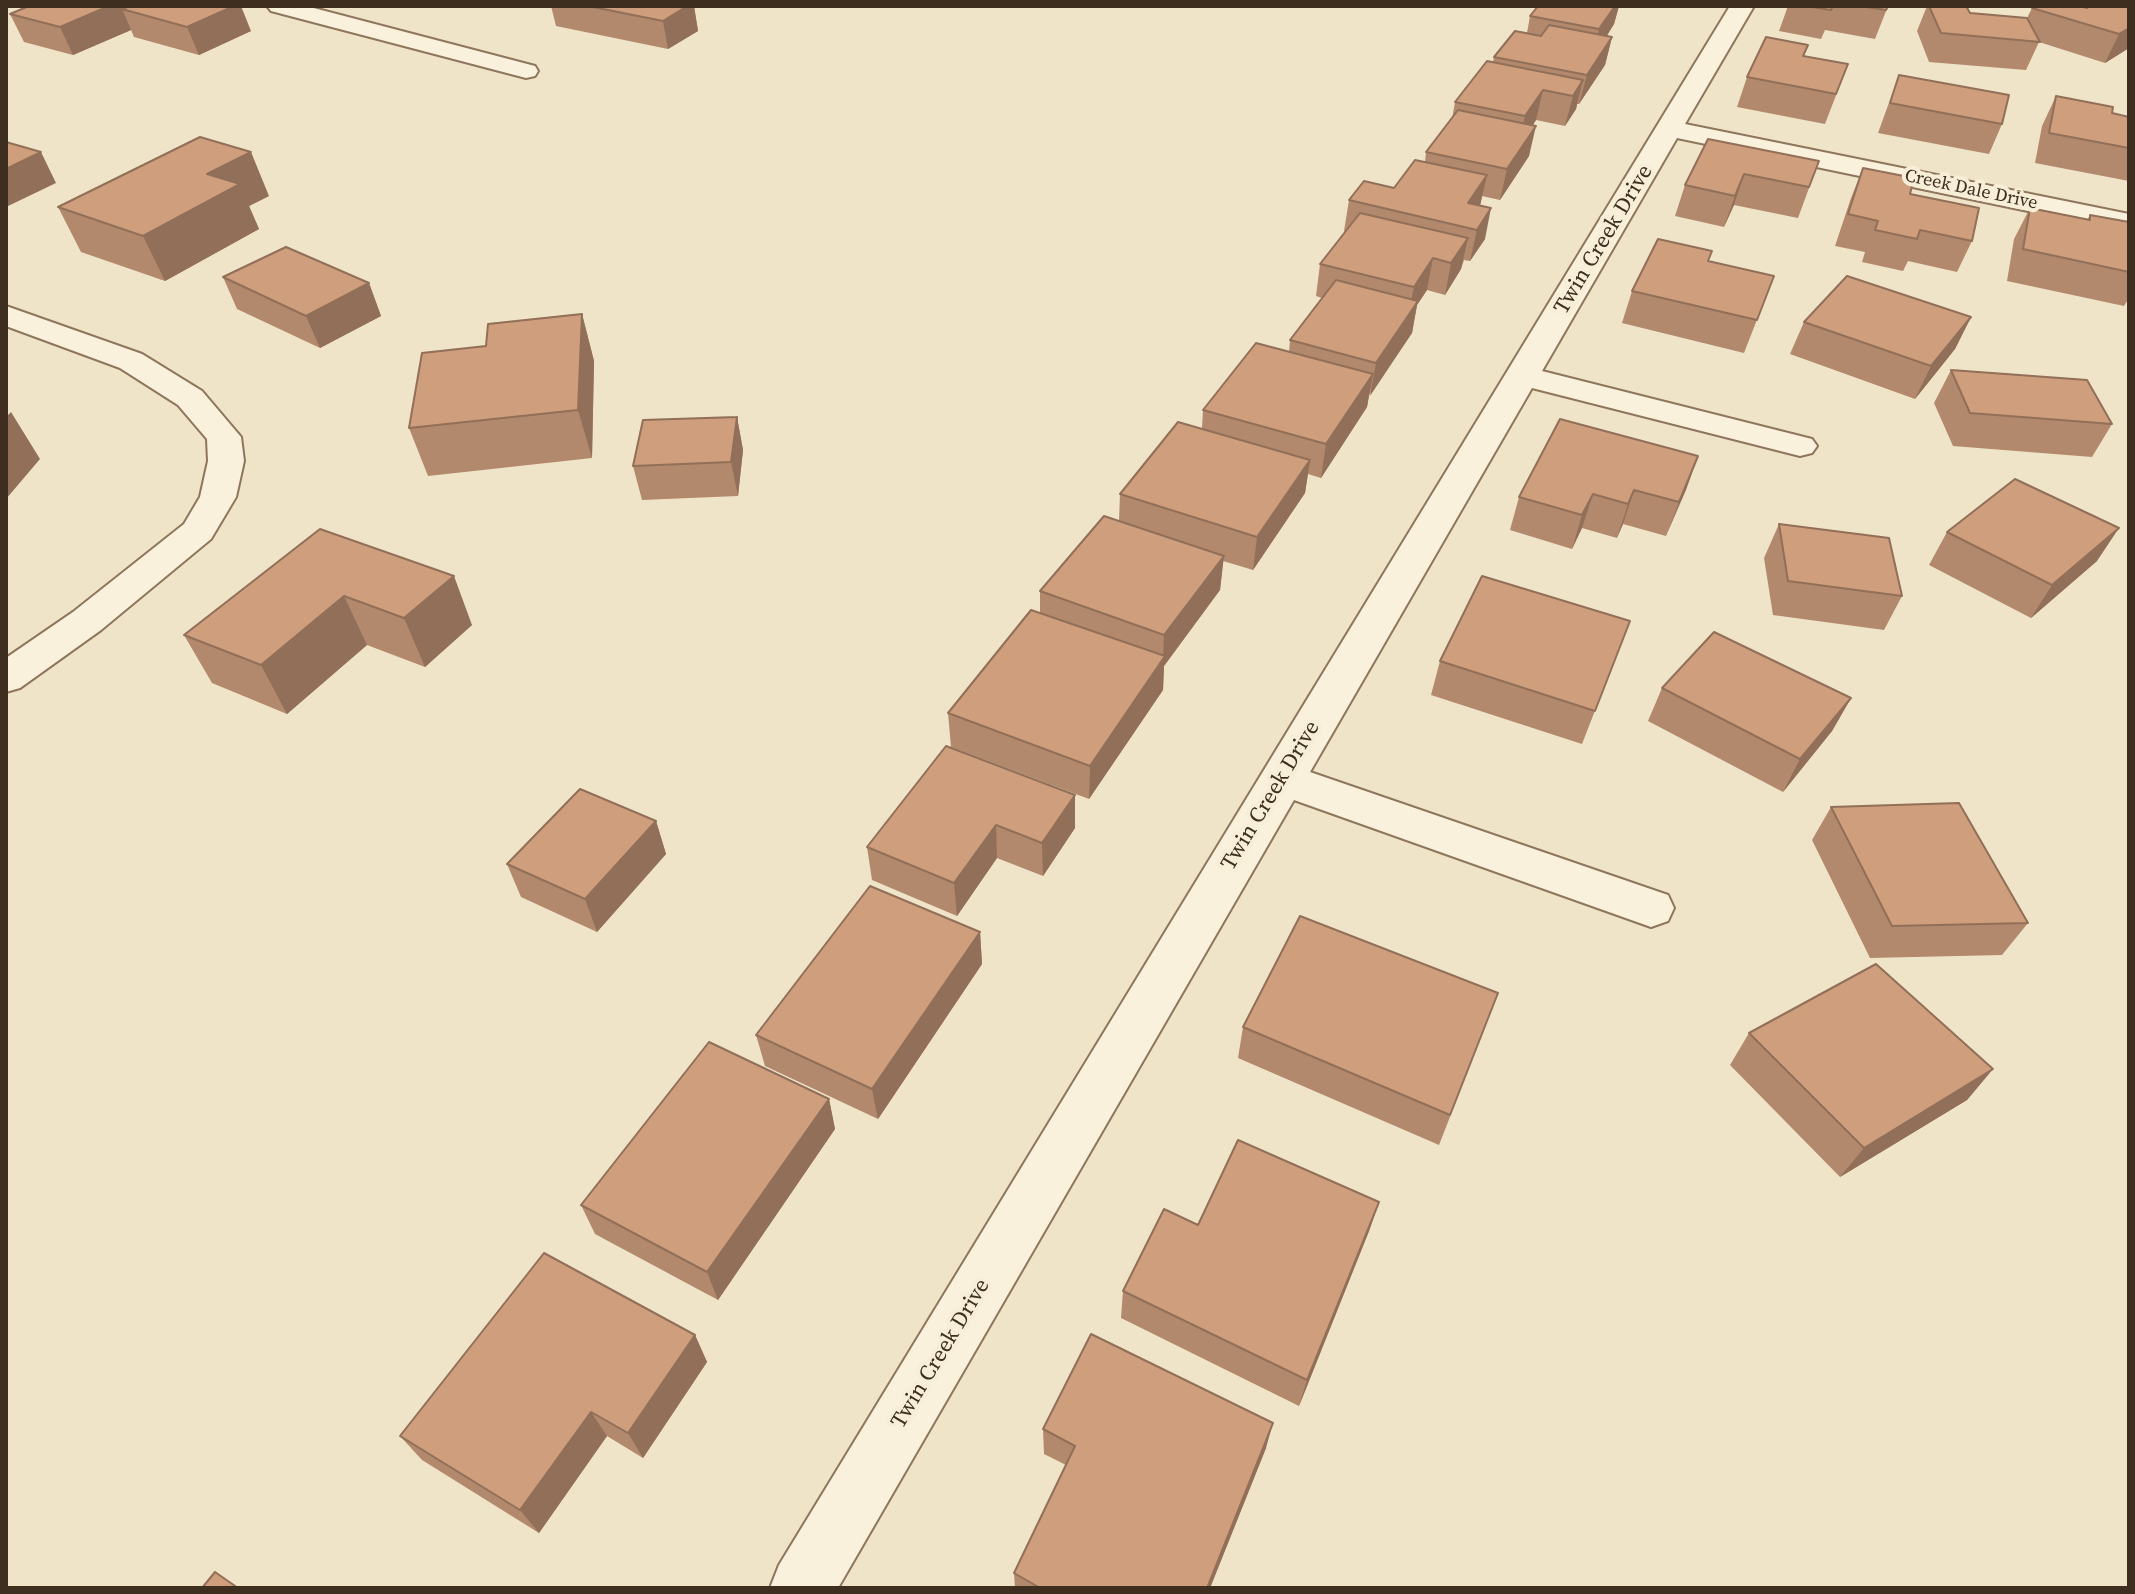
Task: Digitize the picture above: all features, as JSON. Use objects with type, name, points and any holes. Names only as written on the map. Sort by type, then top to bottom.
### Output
[{"type":"street","points":[[279,6],[526,71]]},
{"type":"street","name":"Twin Creek Drive","points":[[802,1588],[1742,6]]},
{"type":"street","name":"Creek Dale Drive","points":[[1671,129],[2129,223]]},
{"type":"street","points":[[6,315],[131,361],[190,398],[224,437],[226,461],[218,497],[198,531],[87,621],[6,678]]},
{"type":"street","points":[[1523,376],[1800,446]]},
{"type":"street","points":[[1281,779],[1651,908]]},
{"type":"building","points":[[29,6],[109,6],[60,27],[10,14]]},
{"type":"building","points":[[130,6],[234,6],[187,27],[122,9]]},
{"type":"building","points":[[588,6],[687,6],[663,21]]},
{"type":"building","points":[[1538,6],[1615,6],[1599,29],[1530,16]]},
{"type":"building","points":[[1805,6],[1833,6],[1831,10]]},
{"type":"building","points":[[1860,6],[1888,6],[1886,10]]},
{"type":"building","points":[[1929,6],[1966,6],[1970,13],[2027,18],[2040,42],[1941,33]]},
{"type":"building","points":[[2129,6],[2129,28],[2119,34],[2032,8]]},
{"type":"building","points":[[1549,25],[1612,37],[1587,75],[1494,57],[1515,31],[1541,36]]},
{"type":"building","points":[[1766,37],[1808,45],[1803,56],[1848,64],[1836,94],[1747,77]]},
{"type":"building","points":[[1487,61],[1583,80],[1573,96],[1543,90],[1525,116],[1455,102]]},
{"type":"building","points":[[1899,75],[2009,95],[2002,124],[1890,103]]},
{"type":"building","points":[[2056,96],[2113,107],[2112,113],[2129,117],[2129,148],[2049,133]]},
{"type":"building","points":[[1458,110],[1536,126],[1507,169],[1426,152]]},
{"type":"building","points":[[200,137],[251,152],[207,174],[240,184],[143,236],[58,207]]},
{"type":"building","points":[[1708,139],[1819,161],[1809,187],[1744,174],[1735,196],[1685,185]]},
{"type":"building","points":[[6,142],[41,152],[6,169]]},
{"type":"building","points":[[1415,160],[1487,175],[1468,203],[1491,208],[1477,230],[1349,200],[1364,181],[1394,188]]},
{"type":"building","points":[[1863,168],[1914,178],[1910,194],[1979,208],[1972,241],[1920,230],[1917,239],[1875,230],[1878,221],[1848,214]]},
{"type":"building","points":[[2030,208],[2090,220],[2090,215],[2129,222],[2129,272],[2023,249]]},
{"type":"building","points":[[1360,213],[1468,238],[1451,263],[1433,258],[1414,287],[1320,264]]},
{"type":"building","points":[[1658,239],[1712,251],[1708,261],[1774,276],[1757,320],[1632,291]]},
{"type":"building","points":[[286,247],[369,283],[306,316],[223,277]]},
{"type":"building","points":[[1847,276],[1971,317],[1931,366],[1804,322]]},
{"type":"building","points":[[1336,280],[1418,301],[1376,363],[1290,340]]},
{"type":"building","points":[[582,314],[578,410],[409,428],[422,353],[486,346],[488,324]]},
{"type":"building","points":[[1256,343],[1373,374],[1326,444],[1203,410]]},
{"type":"building","points":[[1951,370],[2087,380],[2112,424],[1970,413]]},
{"type":"building","points":[[737,417],[731,462],[633,466],[643,420]]},
{"type":"building","points":[[1560,419],[1698,456],[1679,502],[1634,490],[1628,504],[1593,494],[1582,515],[1519,497]]},
{"type":"building","points":[[1178,422],[1310,460],[1257,537],[1120,494]]},
{"type":"building","points":[[2015,479],[2119,528],[2052,585],[1947,532]]},
{"type":"building","points":[[1104,516],[1224,556],[1164,635],[1040,591]]},
{"type":"building","points":[[1779,524],[1889,538],[1902,596],[1788,581]]},
{"type":"building","points":[[320,529],[454,576],[404,618],[344,596],[261,665],[184,635]]},
{"type":"building","points":[[1482,576],[1630,621],[1595,711],[1440,661]]},
{"type":"building","points":[[1031,610],[1165,656],[1090,766],[948,713]]},
{"type":"building","points":[[1714,632],[1851,698],[1800,759],[1662,688]]},
{"type":"building","points":[[946,746],[1075,795],[1042,843],[996,825],[954,883],[867,847]]},
{"type":"building","points":[[580,789],[656,821],[585,899],[507,864]]},
{"type":"building","points":[[1959,803],[2028,923],[1892,926],[1831,807]]},
{"type":"building","points":[[870,886],[980,932],[872,1089],[756,1035]]},
{"type":"building","points":[[1300,916],[1498,993],[1450,1115],[1243,1027]]},
{"type":"building","points":[[1876,964],[1993,1069],[1864,1148],[1749,1033]]},
{"type":"building","points":[[709,1042],[829,1099],[707,1272],[581,1205]]},
{"type":"building","points":[[1238,1140],[1379,1202],[1307,1380],[1123,1291],[1164,1209],[1198,1225]]},
{"type":"building","points":[[544,1253],[695,1335],[628,1433],[591,1412],[520,1510],[400,1436]]},
{"type":"building","points":[[1091,1334],[1273,1423],[1207,1588],[1040,1588],[1014,1573],[1075,1446],[1043,1429]]},
{"type":"building","points":[[215,1572],[238,1588],[202,1588]]}]
